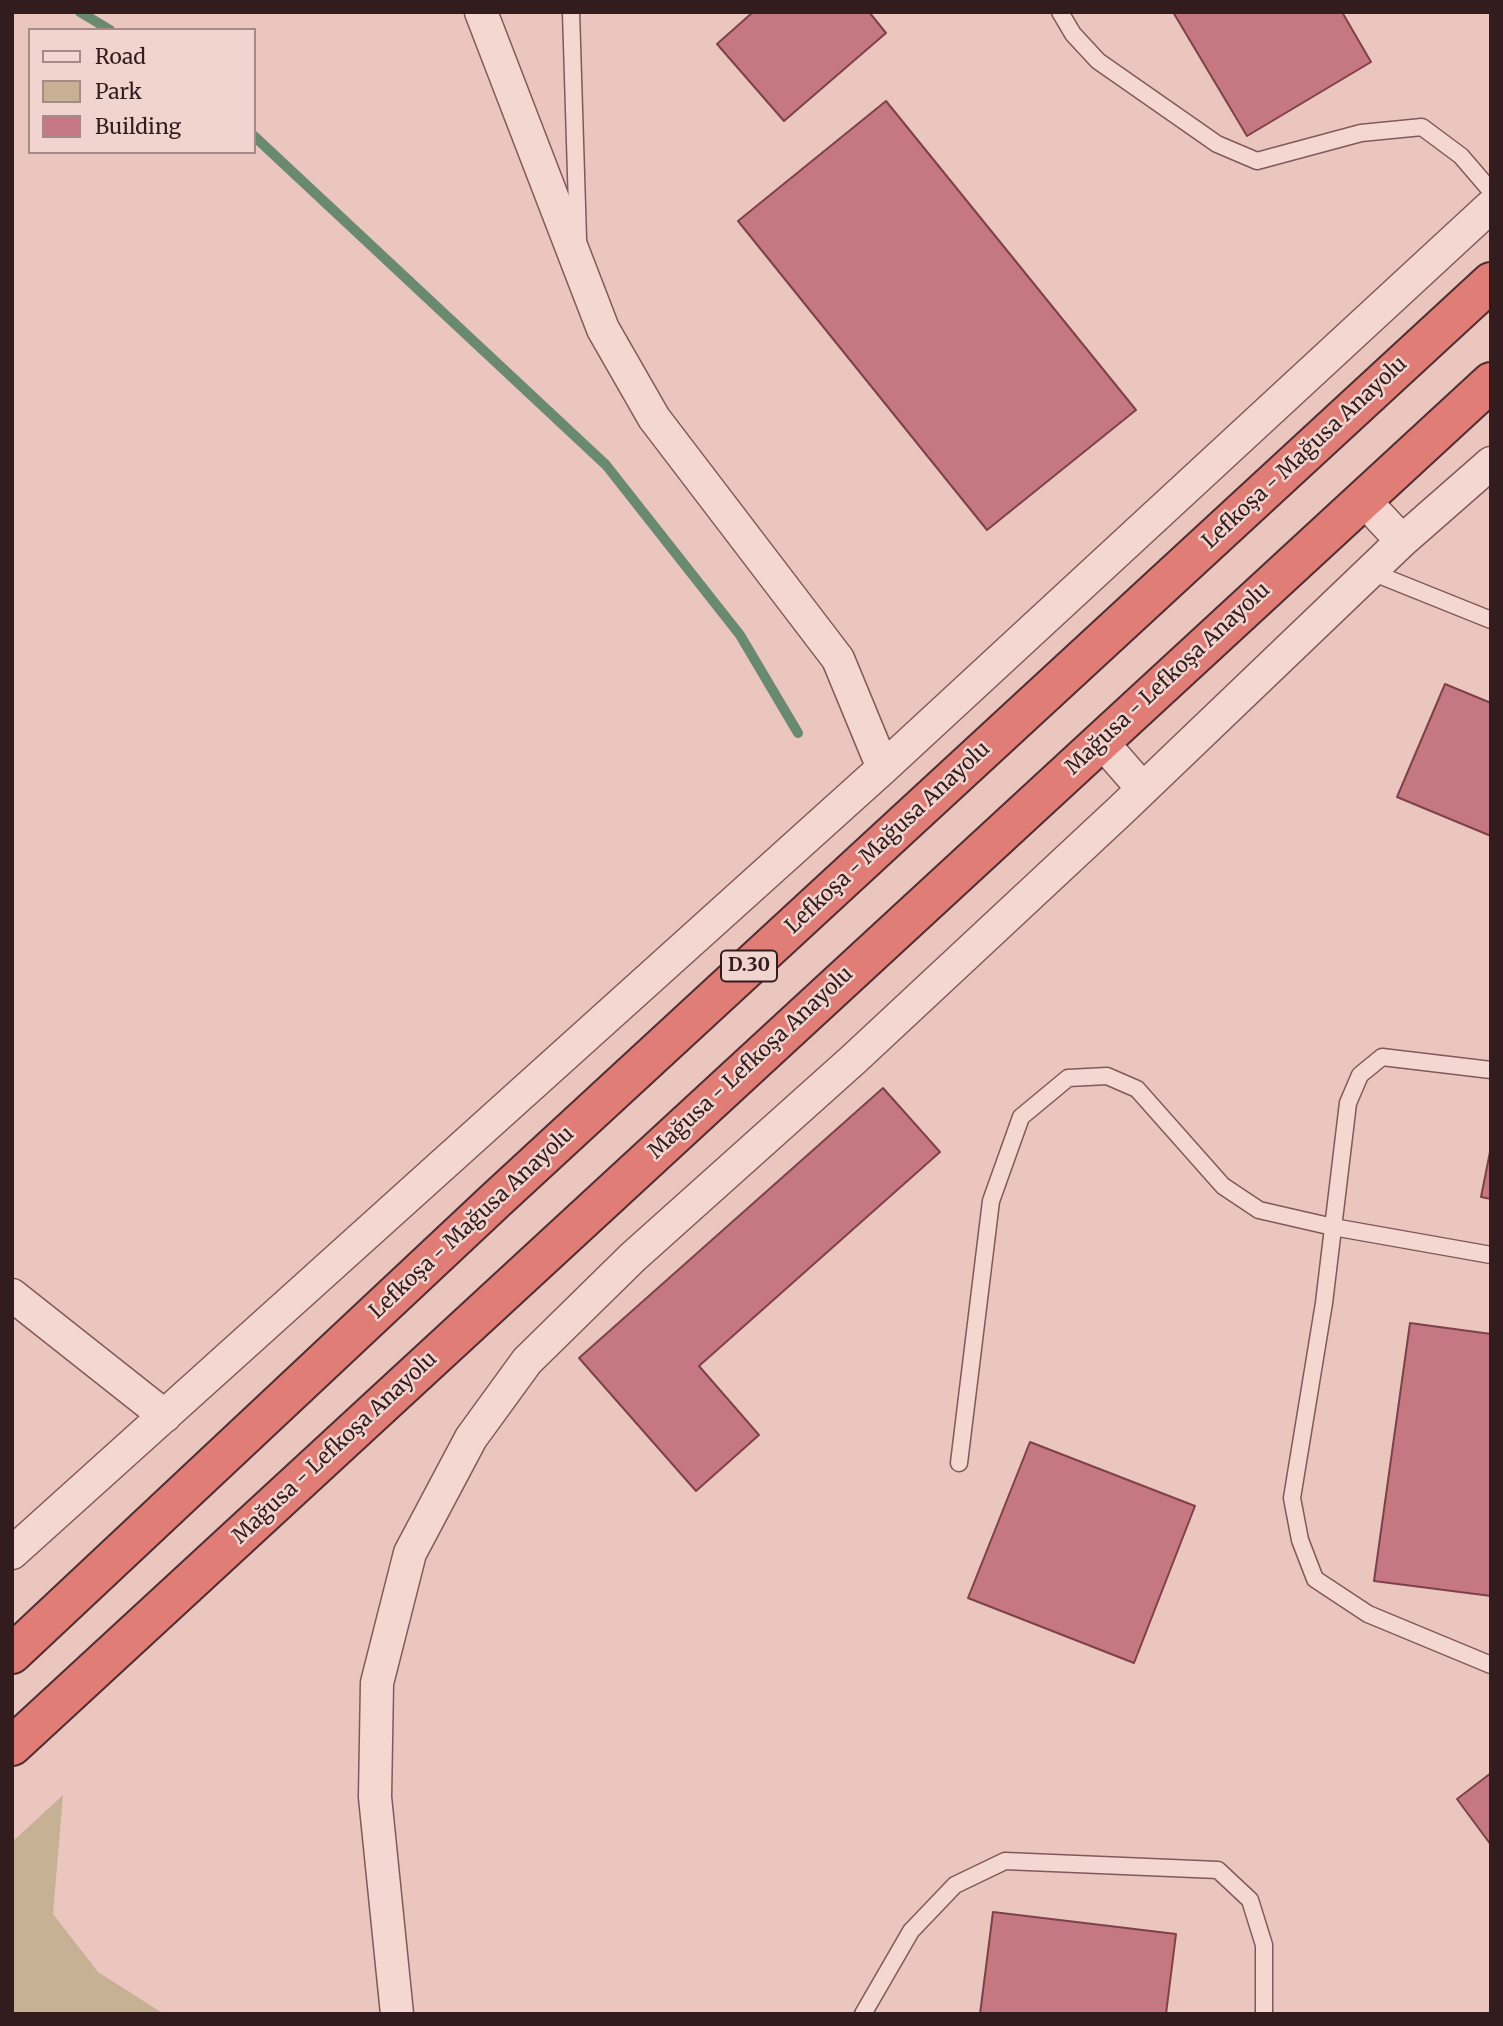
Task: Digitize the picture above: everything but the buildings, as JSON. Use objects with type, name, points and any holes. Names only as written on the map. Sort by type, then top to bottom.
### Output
[{"type":"highway","name":"Lefkoşa - Mağusa Anayolu","points":[[12,1654],[507,1189],[1491,282]]},
{"type":"highway","name":"Mağusa - Lefkoşa Anayolu","points":[[12,1746],[1491,382]]},
{"type":"street","points":[[481,12],[603,329],[654,418],[838,659],[883,768]]},
{"type":"street","points":[[12,1553],[883,768],[1491,206]]},
{"type":"street","points":[[397,2014],[375,1797],[377,1684],[410,1553],[471,1438],[527,1361],[633,1256],[854,1059],[1143,789],[1369,571],[1491,463]]},
{"type":"street","points":[[1363,499],[1402,541]]},
{"type":"street","points":[[1101,741],[1143,789]]},
{"type":"street","points":[[12,1295],[165,1416]]},
{"type":"lane","points":[[571,12],[579,262]]},
{"type":"lane","points":[[1060,12],[1073,34],[1098,61],[1217,144],[1257,161],[1362,133],[1422,127],[1461,156],[1491,191]]},
{"type":"lane","points":[[1369,571],[1491,620]]},
{"type":"lane","points":[[1491,1070],[1382,1057],[1360,1075],[1348,1103],[1333,1227],[1292,1498],[1300,1539],[1315,1579],[1358,1607],[1450,1651],[1491,1665]]},
{"type":"lane","points":[[959,1463],[991,1201],[1021,1118],[1068,1077],[1107,1076],[1137,1089],[1223,1186],[1259,1210],[1333,1227],[1491,1255]]},
{"type":"lane","points":[[863,2014],[911,1931],[955,1885],[1005,1861],[1218,1870],[1250,1900],[1265,1945],[1264,2014]]},
{"type":"green space","points":[[63,1795],[53,1914],[98,1972],[164,2014],[12,2014],[12,1842]]},
{"type":"waterway","points":[[80,12],[107,28]]},
{"type":"waterway","points":[[256,138],[606,465],[740,635],[798,733]]}]
